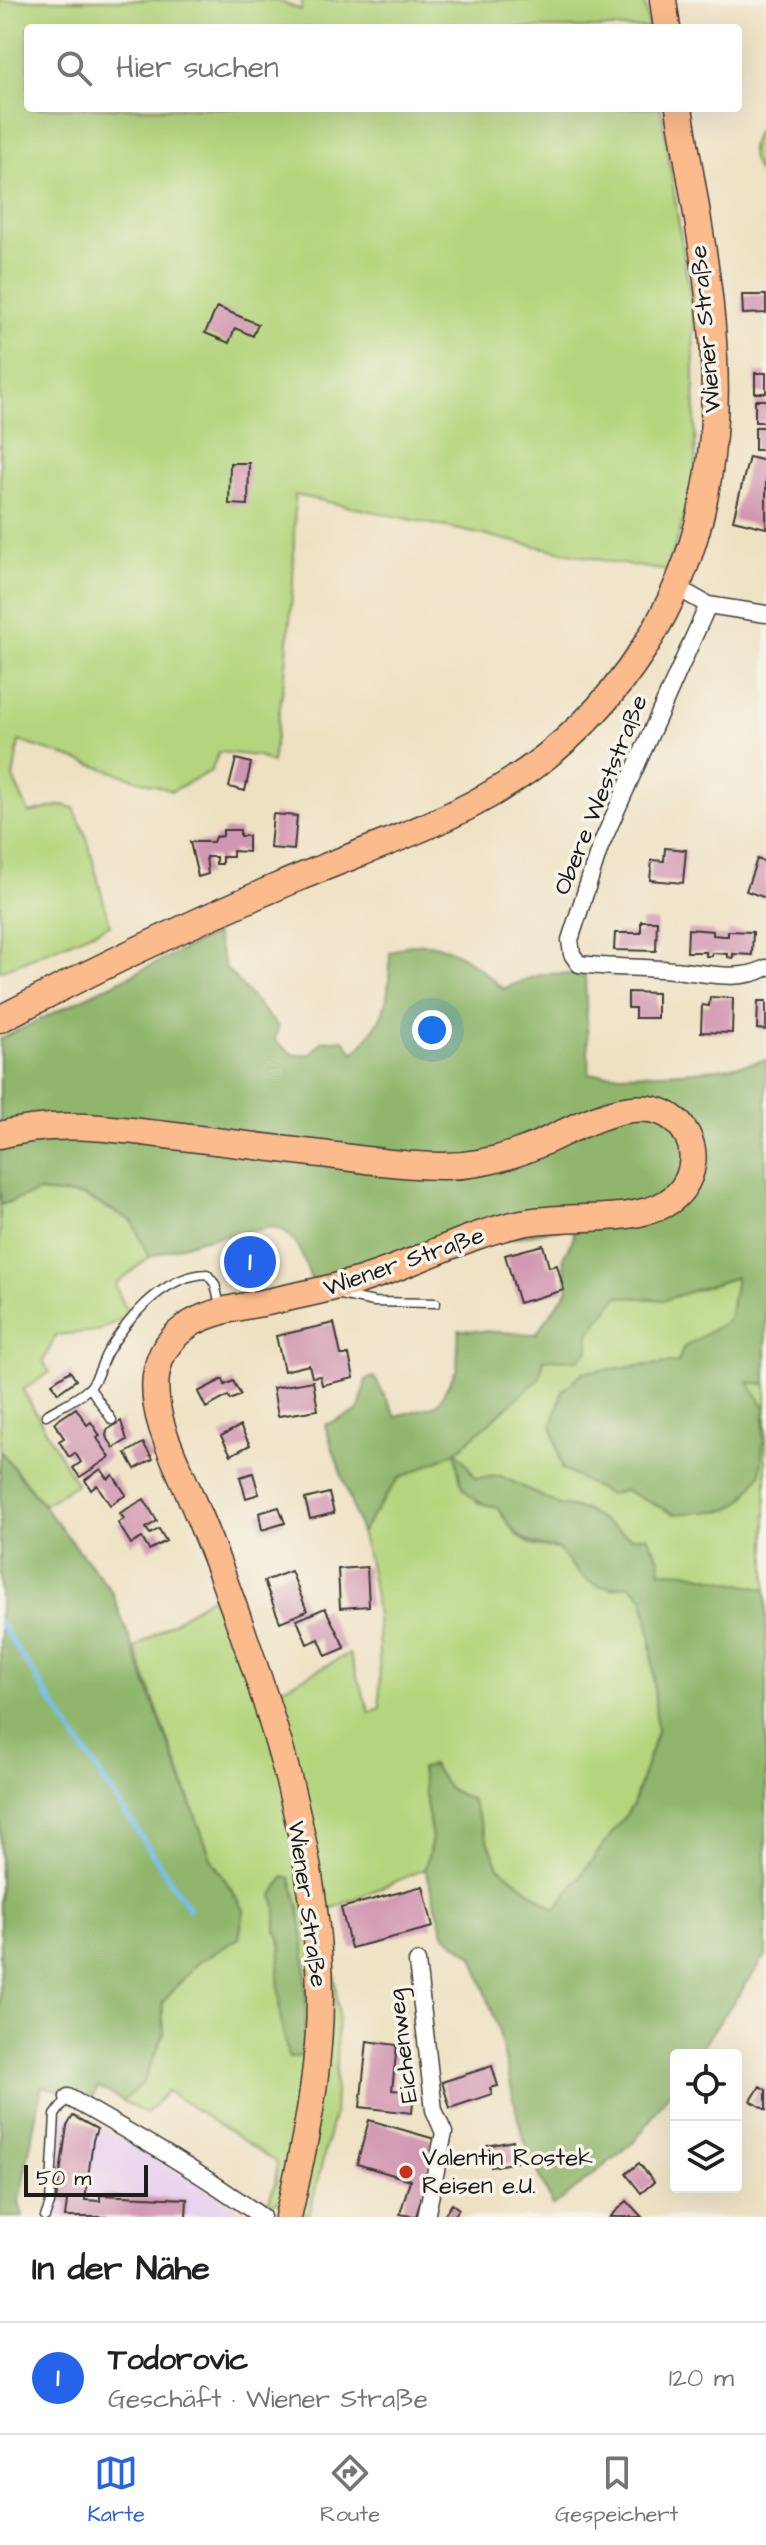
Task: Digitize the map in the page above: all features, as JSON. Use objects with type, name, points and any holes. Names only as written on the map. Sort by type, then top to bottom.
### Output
[{"type":"main road","points":[[663,0],[666,24]]},
{"type":"main road","name":"Wiener Straße","points":[[0,1019],[173,934],[454,813],[507,785],[559,746],[610,695],[649,642],[678,588],[704,502],[712,449],[715,399],[708,304],[680,112]]},
{"type":"main road","name":"Wiener Straße","points":[[0,1135],[48,1126],[111,1128],[358,1159],[448,1166],[509,1156],[614,1112],[641,1108],[674,1118],[691,1144],[692,1165],[687,1182],[678,1194],[657,1208],[626,1214],[521,1223],[368,1278],[222,1311],[189,1325],[169,1343],[156,1372],[156,1397],[166,1438],[212,1547],[258,1677],[292,1797],[306,1866],[319,1970],[319,2027],[309,2124],[288,2217]]},
{"type":"street","points":[[678,588],[708,605],[766,614]]},
{"type":"street","name":"Obere Weststraße","points":[[708,605],[600,847],[570,940],[572,954],[579,964],[611,968],[727,975],[745,975],[766,968]]},
{"type":"street","name":"Eichenweg","points":[[417,1962],[434,2110],[444,2133],[426,2217]]},
{"type":"street","points":[[68,2097],[165,2152],[262,2217]]},
{"type":"lane","points":[[46,1415],[90,1388],[107,1353],[126,1327],[160,1292],[191,1275],[207,1274],[215,1284],[222,1311]]},
{"type":"lane","points":[[320,1291],[374,1302],[436,1303]]},
{"type":"lane","points":[[90,1388],[112,1420]]},
{"type":"lane","points":[[45,2217],[50,2203],[55,2115],[68,2097]]},
{"type":"shaded area","points":[[65,2111],[97,2129],[100,2127],[232,2204],[244,2217],[50,2217],[59,2120]]},
{"type":"green space","points":[[0,0],[276,0],[301,10],[302,0],[644,0],[648,24],[24,24],[24,112],[662,112],[693,316],[696,480],[667,571],[295,495],[293,584],[286,666],[272,763],[258,756],[219,752],[211,771],[172,791],[19,741],[13,778],[29,813],[63,805],[74,808],[87,838],[110,925],[0,971]]},
{"type":"green space","points":[[766,122],[766,180],[755,166],[751,151],[755,136]]},
{"type":"green space","points":[[215,934],[225,967],[278,1027],[275,1041],[294,1055],[310,1054],[323,1041],[343,1039],[354,1053],[374,1029],[384,1008],[390,953],[421,944],[451,950],[478,967],[503,989],[543,974],[585,977],[589,1074],[701,1071],[766,1060],[766,1384],[748,1382],[765,1407],[761,1473],[744,1499],[728,1510],[674,1514],[625,1490],[609,1495],[562,1469],[552,1425],[563,1390],[584,1372],[678,1362],[683,1348],[729,1320],[736,1277],[664,1300],[618,1296],[589,1333],[589,1350],[578,1360],[544,1359],[539,1379],[457,1451],[476,1478],[501,1476],[559,1505],[584,1510],[630,1537],[647,1536],[659,1558],[661,1571],[686,1572],[766,1590],[766,1956],[700,2049],[670,2049],[670,2091],[635,2141],[553,2207],[522,2135],[498,2028],[473,1956],[445,1936],[425,1869],[432,1839],[421,1769],[432,1765],[449,1789],[471,1800],[499,1867],[555,1910],[633,1805],[657,1732],[651,1638],[643,1597],[630,1585],[596,1585],[581,1575],[558,1549],[521,1537],[497,1507],[477,1500],[464,1489],[458,1474],[456,1452],[398,1479],[361,1533],[325,1425],[359,1411],[366,1379],[374,1377],[396,1416],[437,1405],[457,1369],[459,1330],[536,1334],[568,1289],[563,1257],[574,1237],[572,1226],[312,1281],[294,1241],[273,1227],[200,1240],[149,1257],[132,1221],[84,1196],[38,1192],[0,1205],[0,1039]]},
{"type":"green space","points":[[38,1192],[84,1196],[133,1221],[149,1257],[115,1285],[129,1315],[98,1331],[56,1335],[43,1362],[50,1372],[23,1390],[76,1484],[44,1505],[0,1451],[0,1205]]},
{"type":"green space","points":[[737,1277],[729,1320],[683,1348],[678,1362],[584,1372],[625,1490],[674,1514],[747,1382],[766,1384],[766,1590],[686,1572],[661,1571],[630,1537],[585,1510],[559,1505],[501,1476],[476,1478],[458,1453],[477,1503],[497,1507],[517,1536],[534,1546],[558,1549],[612,1589],[630,1585],[643,1597],[651,1638],[657,1731],[633,1805],[555,1910],[499,1867],[471,1800],[449,1789],[432,1765],[421,1769],[432,1839],[425,1869],[328,1910],[338,2011],[334,2115],[309,2215],[278,2201],[265,2206],[256,2204],[269,2200],[275,2184],[277,2163],[167,2091],[146,2114],[123,2101],[143,2083],[164,2034],[162,2003],[197,1963],[239,1938],[244,1910],[211,1858],[135,1648],[215,1594],[220,1594],[277,1691],[349,1654],[370,1713],[380,1708],[375,1598],[361,1533],[398,1479],[457,1451],[544,1359],[589,1350],[589,1333],[618,1296],[664,1300]],"holes":[[[300,1905],[306,1995],[304,2056],[289,2057],[280,2015],[278,1970],[282,1947],[276,1930],[276,1908]]]},
{"type":"green space","points":[[0,1451],[112,1592],[211,1858],[244,1910],[239,1938],[197,1963],[162,2003],[164,2034],[143,2083],[123,2101],[98,2087],[91,2100],[42,2086],[19,2202],[23,2217],[0,2217]]},
{"type":"green space","points":[[284,1877],[291,1879],[304,1944],[304,2056],[288,2057],[280,2015],[278,1970],[282,1947],[276,1930],[273,1895]]},
{"type":"building","points":[[742,295],[766,295],[766,313],[743,314]]},
{"type":"building","points":[[217,307],[258,324],[253,336],[235,328],[229,343],[205,333]]},
{"type":"building","points":[[755,373],[766,373],[766,393],[755,393]]},
{"type":"building","points":[[755,400],[766,400],[766,422],[755,422]]},
{"type":"building","points":[[755,427],[766,427],[766,450],[755,450]]},
{"type":"building","points":[[749,457],[766,461],[766,528],[733,520]]},
{"type":"building","points":[[230,463],[249,463],[248,505],[229,504]]},
{"type":"building","points":[[236,759],[251,763],[245,791],[229,787]]},
{"type":"building","points":[[273,814],[297,816],[294,850],[270,848]]},
{"type":"building","points":[[223,830],[240,830],[240,836],[248,836],[248,852],[233,851],[233,857],[222,857],[222,864],[216,864],[216,857],[206,857],[208,874],[198,877],[190,842],[213,842],[215,837],[223,836]]},
{"type":"building","points":[[665,848],[686,850],[683,883],[650,880],[652,860],[664,861]]},
{"type":"building","points":[[757,859],[766,862],[766,898],[746,891]]},
{"type":"building","points":[[641,921],[657,921],[656,951],[614,950],[615,933],[641,933]]},
{"type":"building","points":[[688,929],[713,931],[713,935],[723,936],[728,936],[728,931],[753,932],[752,955],[733,954],[733,958],[727,957],[727,954],[712,953],[712,956],[706,956],[706,952],[687,952]]},
{"type":"building","points":[[628,992],[657,993],[657,1018],[635,1018],[635,1008],[628,1008]]},
{"type":"building","points":[[710,997],[733,998],[732,1033],[701,1032],[702,1005],[709,1006]]},
{"type":"building","points":[[758,1001],[766,1001],[766,1030],[757,1029]]},
{"type":"building","points":[[543,1245],[549,1267],[557,1265],[564,1290],[519,1303],[505,1255]]},
{"type":"building","points":[[258,1256],[260,1262],[249,1265],[247,1259]]},
{"type":"building","points":[[334,1323],[341,1355],[349,1355],[354,1378],[322,1385],[320,1376],[312,1377],[309,1365],[284,1371],[276,1336]]},
{"type":"building","points":[[70,1371],[76,1380],[58,1393],[52,1383]]},
{"type":"building","points":[[223,1379],[225,1385],[233,1381],[241,1395],[230,1400],[228,1396],[206,1408],[198,1392]]},
{"type":"building","points":[[313,1381],[318,1410],[278,1416],[273,1388]]},
{"type":"building","points":[[76,1408],[87,1425],[91,1422],[110,1457],[80,1477],[73,1468],[81,1462],[75,1453],[69,1457],[59,1441],[64,1438],[54,1423]]},
{"type":"building","points":[[121,1421],[127,1440],[114,1448],[106,1436],[107,1430]]},
{"type":"building","points":[[240,1426],[250,1445],[231,1455],[221,1436]]},
{"type":"building","points":[[143,1443],[153,1459],[135,1469],[126,1453]]},
{"type":"building","points":[[101,1469],[108,1479],[113,1475],[126,1495],[110,1505],[97,1485],[91,1490],[85,1480]]},
{"type":"building","points":[[253,1473],[259,1494],[246,1498],[240,1477]]},
{"type":"building","points":[[329,1493],[334,1513],[310,1519],[305,1499]]},
{"type":"building","points":[[144,1499],[157,1521],[146,1528],[150,1534],[159,1529],[166,1541],[149,1550],[142,1538],[131,1544],[118,1523],[124,1519],[120,1513]]},
{"type":"building","points":[[279,1507],[285,1523],[262,1530],[259,1513]]},
{"type":"building","points":[[367,1567],[369,1606],[340,1608],[338,1569]]},
{"type":"building","points":[[291,1571],[307,1611],[280,1622],[264,1581]]},
{"type":"building","points":[[325,1608],[345,1648],[326,1656],[319,1639],[307,1644],[297,1620]]},
{"type":"building","points":[[423,1886],[433,1927],[351,1948],[341,1908]]},
{"type":"building","points":[[367,2041],[397,2045],[392,2090],[414,2092],[412,2113],[360,2107]]},
{"type":"building","points":[[492,2066],[498,2086],[490,2088],[492,2094],[450,2108],[442,2082]]},
{"type":"building","points":[[760,2086],[766,2090],[766,2110],[751,2101]]},
{"type":"building","points":[[73,2116],[97,2129],[85,2200],[100,2201],[100,2195],[187,2199],[186,2217],[65,2217],[67,2201],[56,2200],[67,2126]]},
{"type":"building","name":"Valentin Rostek Reisen e.U.","points":[[369,2120],[438,2140],[416,2217],[400,2214],[410,2180],[357,2164]]},
{"type":"building","points":[[513,2141],[517,2162],[491,2167],[487,2146]]},
{"type":"building","points":[[639,2163],[654,2182],[641,2193],[626,2174]]},
{"type":"building","points":[[627,2201],[642,2217],[610,2217]]},
{"type":"building","points":[[452,2204],[459,2209],[454,2217],[443,2217]]},
{"type":"waterway","points":[[0,1623],[189,1909]]},
{"type":"place","name":"Todorovic","points":[[250,1262]]},
{"type":"place","name":"Valentin Rostek Reisen e.U.","points":[[406,2172]]}]
